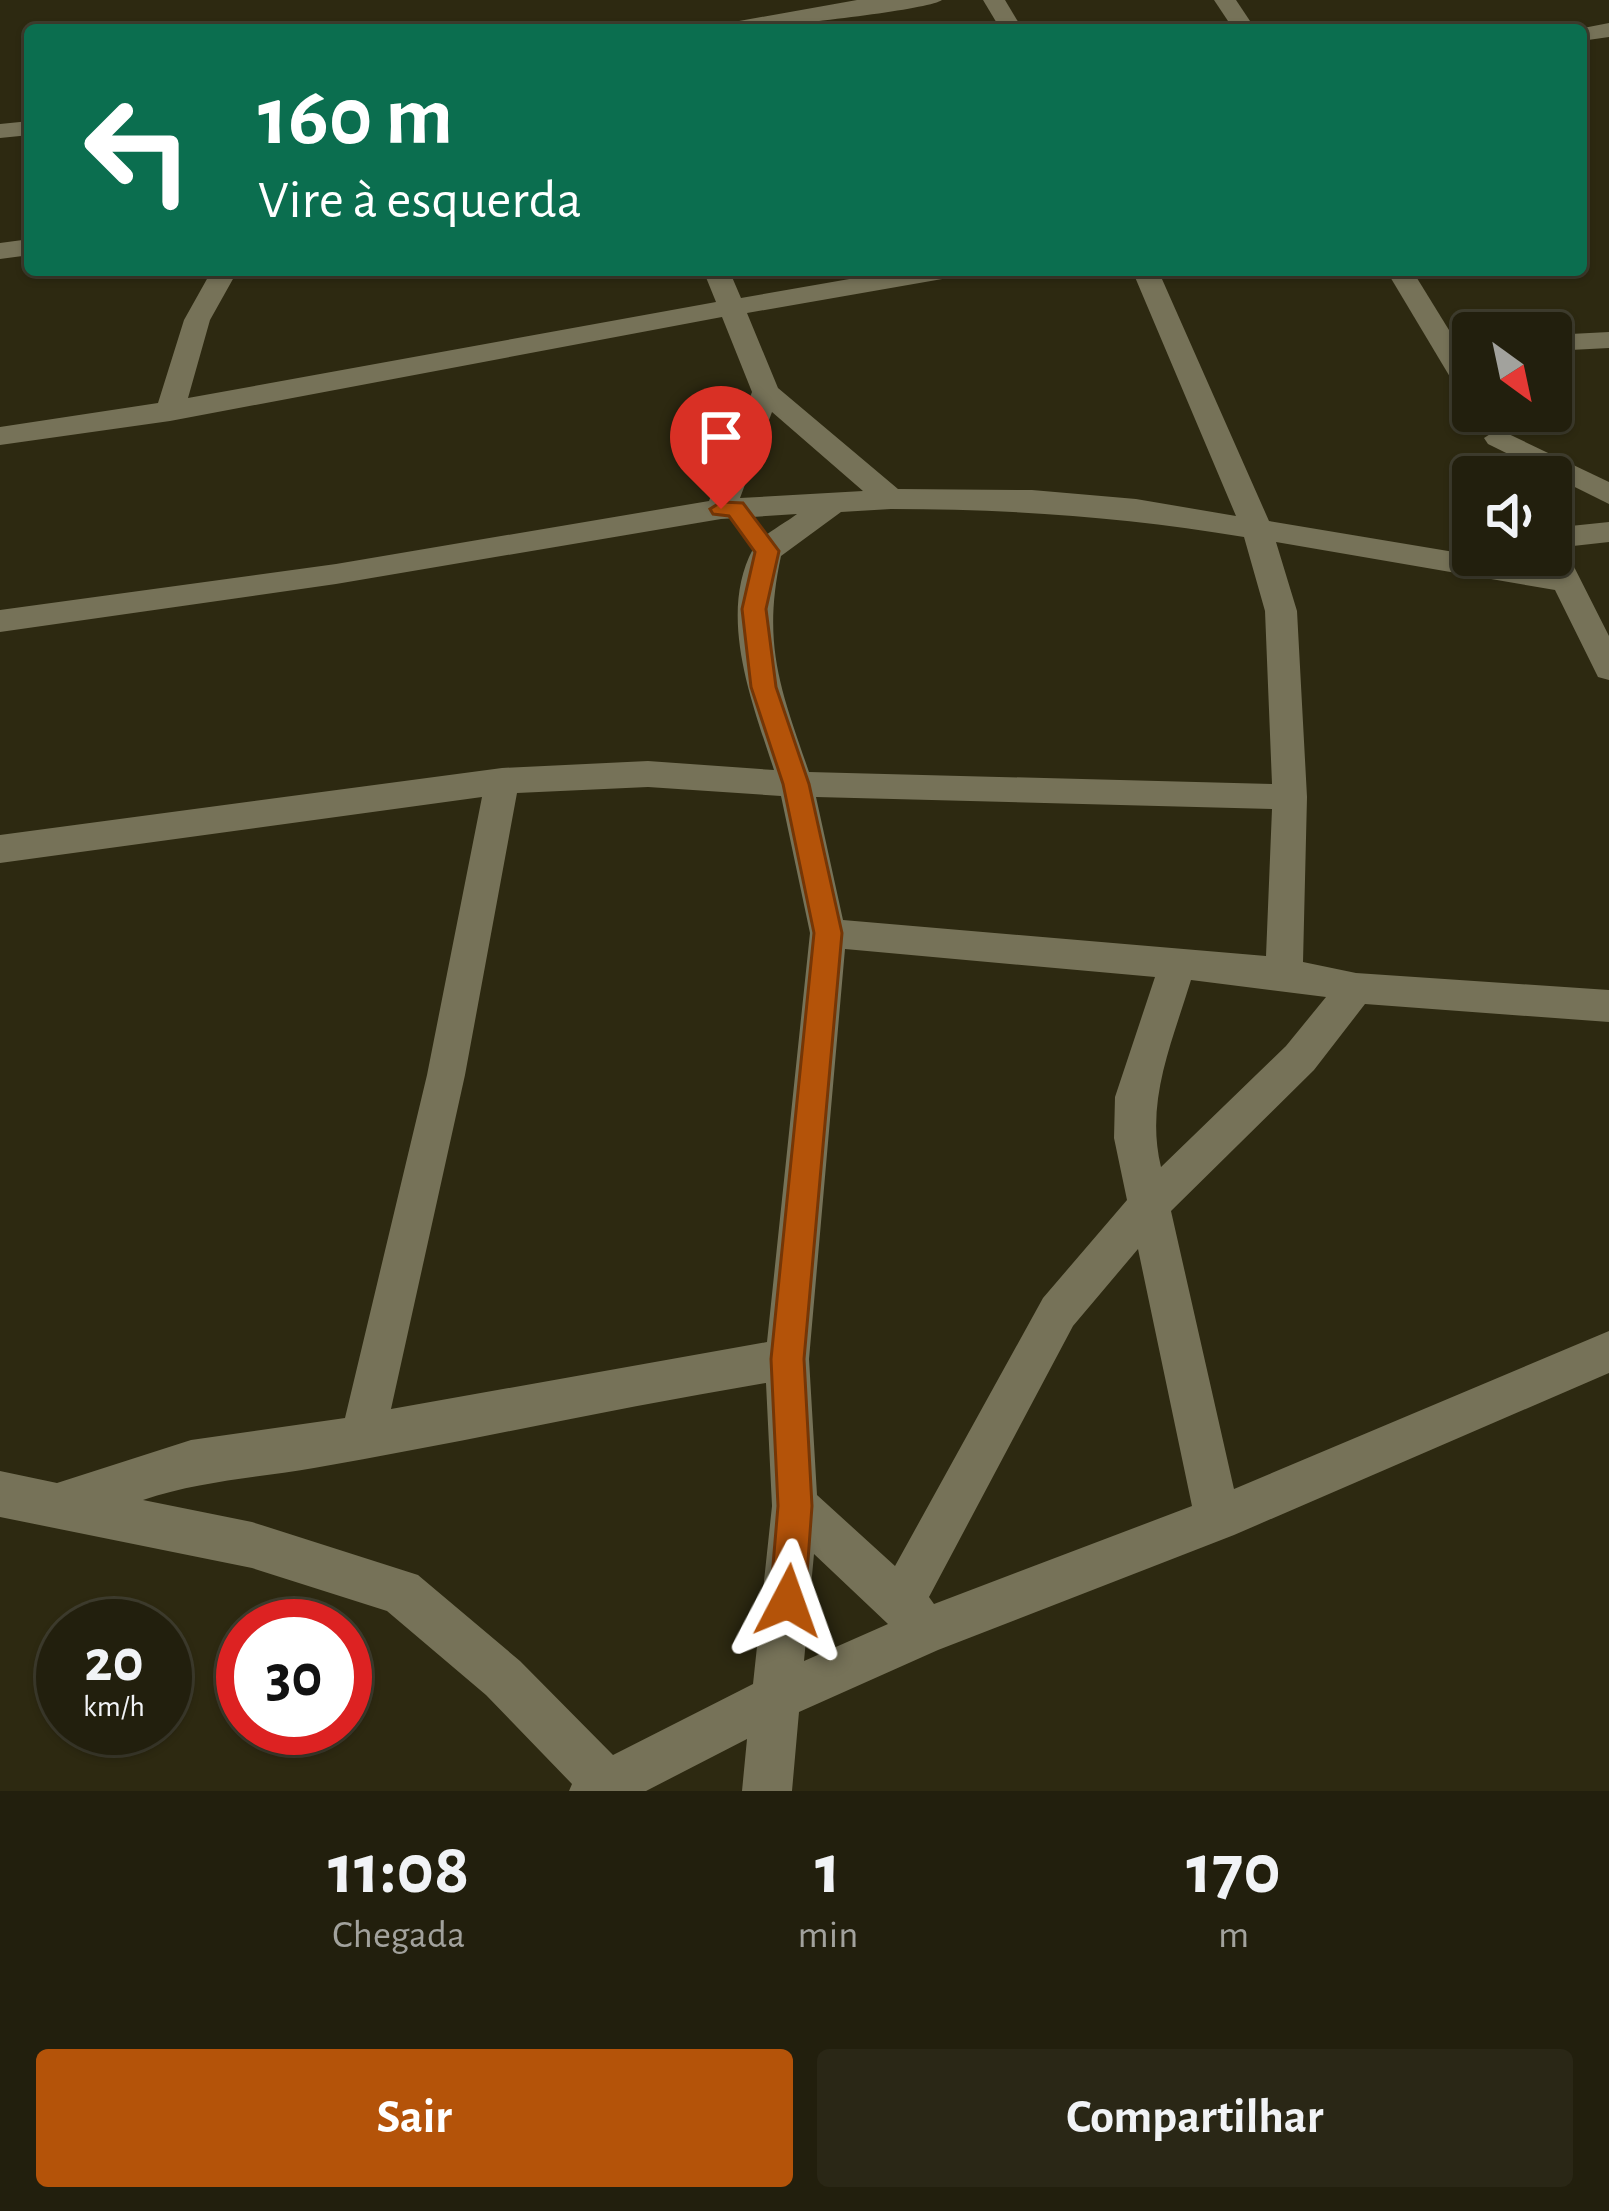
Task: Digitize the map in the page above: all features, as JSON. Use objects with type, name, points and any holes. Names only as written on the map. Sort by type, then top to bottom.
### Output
[{"type":"street","points":[[761,24],[860,6],[931,0]]},
{"type":"street","points":[[170,412],[190,333],[220,276]]},
{"type":"street","points":[[719,276],[766,392],[891,499]]},
{"type":"street","points":[[0,436],[170,412],[731,305],[912,276]]},
{"type":"street","points":[[1148,276],[1256,527],[1281,611],[1290,797],[1284,973]]},
{"type":"street","points":[[1404,276],[1452,336]]},
{"type":"street","points":[[1572,342],[1609,340]]},
{"type":"street","points":[[728,509],[766,392]]},
{"type":"street","points":[[1495,432],[1506,456]]},
{"type":"street","points":[[1498,438],[1609,494]]},
{"type":"street","points":[[0,621],[336,574],[728,509],[891,499],[1053,502],[1256,527],[1564,581]]},
{"type":"street","points":[[767,1791],[780,1696],[795,1506],[787,1359],[828,933],[796,784],[763,687],[754,609],[767,551],[834,502]]},
{"type":"street","points":[[728,509],[767,551]]},
{"type":"street","points":[[1572,536],[1609,532]]},
{"type":"street","points":[[1562,576],[1609,669]]},
{"type":"street","points":[[0,849],[502,782],[648,774],[796,784],[1290,797]]},
{"type":"street","points":[[363,1436],[446,1075],[502,782]]},
{"type":"street","points":[[828,933],[1284,973],[1356,988],[1609,1006]]},
{"type":"street","points":[[1177,967],[1135,1097],[1134,1138],[1218,1519]]},
{"type":"street","points":[[914,1616],[1058,1312],[1150,1204],[1300,1058],[1356,988]]},
{"type":"street","points":[[0,1494],[252,1545],[400,1592],[503,1678],[601,1788],[780,1696],[914,1616],[1218,1519],[1609,1352]]},
{"type":"street","points":[[55,1506],[191,1462],[363,1436],[578,1393],[787,1359]]},
{"type":"street","points":[[795,1506],[914,1616]]},
{"type":"route","points":[[721,509],[735,508],[767,551],[754,609],[763,687],[796,784],[828,933],[787,1359],[795,1506],[788,1601]]}]
